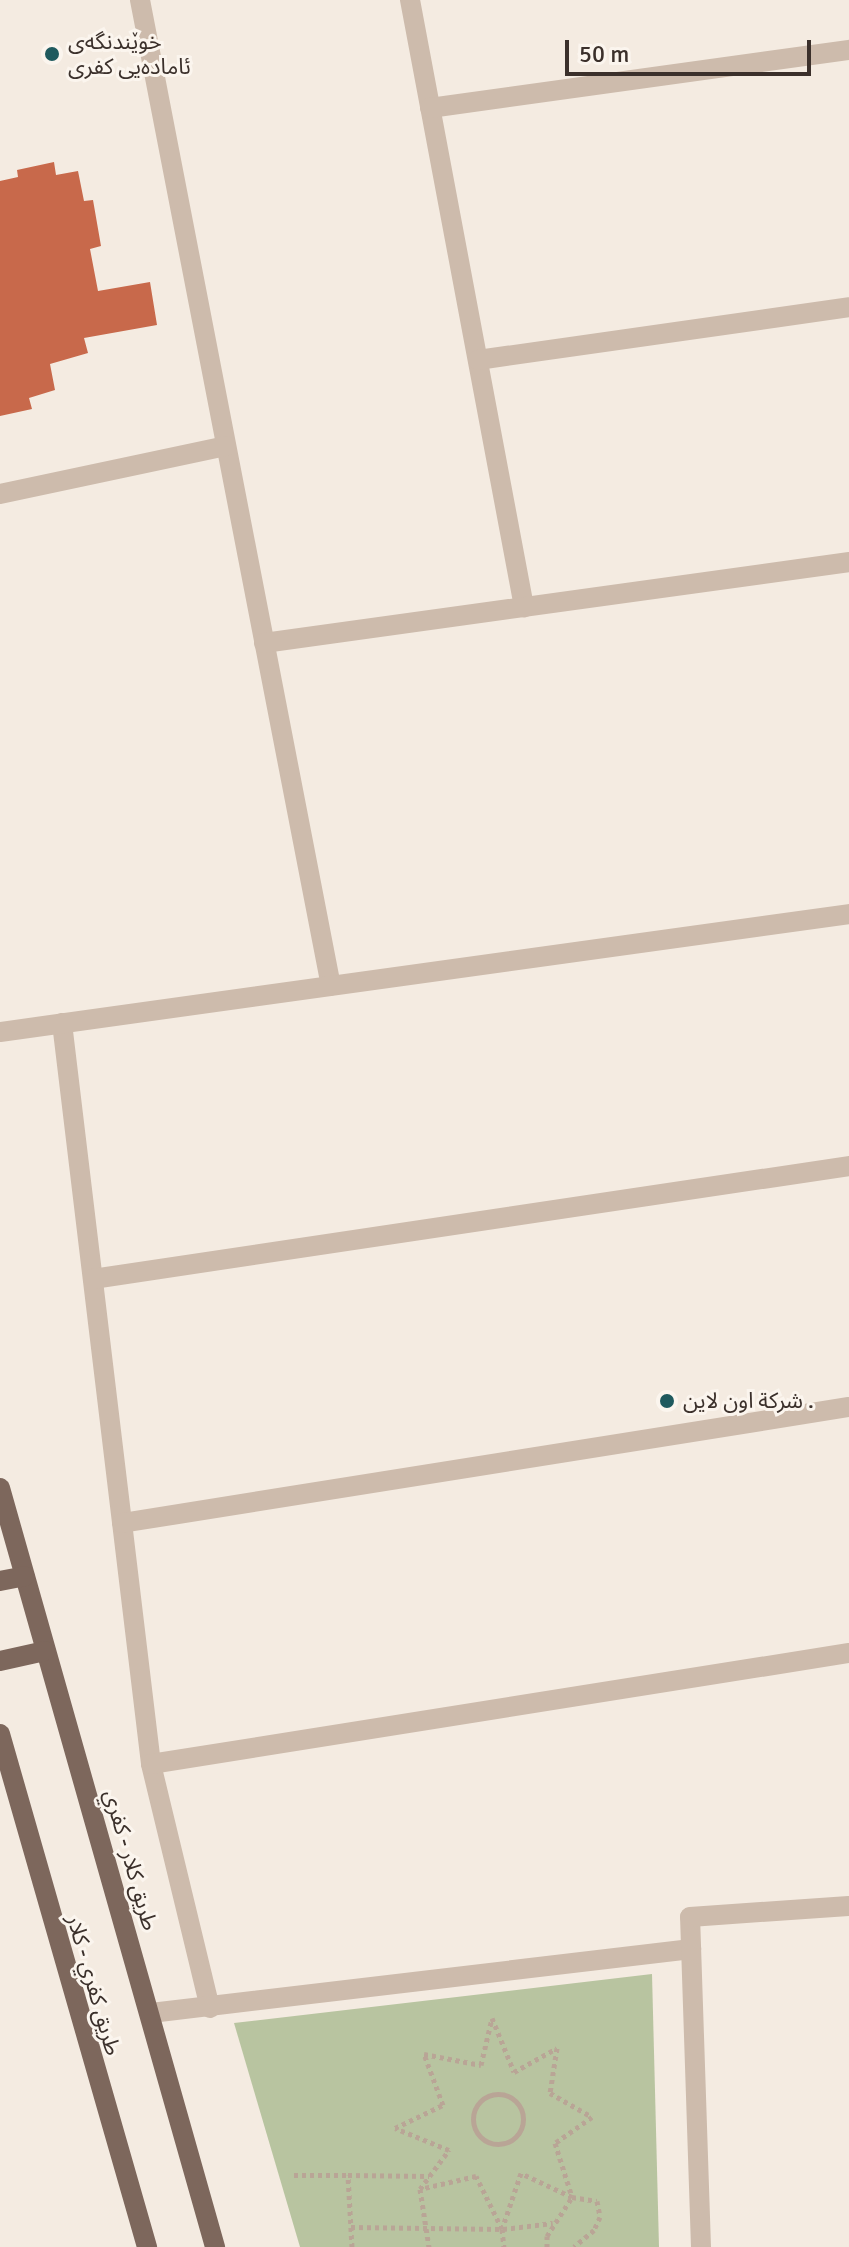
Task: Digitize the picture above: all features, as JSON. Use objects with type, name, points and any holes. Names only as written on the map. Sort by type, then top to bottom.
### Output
[{"type":"main road","name":"طريق كلار - كفري","points":[[0,1488],[215,2247]]},
{"type":"main road","points":[[0,1581],[25,1576]]},
{"type":"main road","points":[[0,1661],[45,1651]]},
{"type":"main road","name":"طريق كفري - كلار","points":[[0,1734],[147,2247]]},
{"type":"street","points":[[140,0],[331,986]]},
{"type":"street","points":[[410,0],[524,607]]},
{"type":"street","points":[[430,108],[849,50]]},
{"type":"street","points":[[478,360],[849,307]]},
{"type":"street","points":[[0,494],[226,446]]},
{"type":"street","points":[[264,643],[849,562]]},
{"type":"street","points":[[0,1032],[849,914]]},
{"type":"street","points":[[62,1023],[151,1764],[210,2008]]},
{"type":"street","points":[[93,1279],[849,1166]]},
{"type":"street","points":[[122,1523],[849,1407]]},
{"type":"street","points":[[151,1764],[849,1653]]},
{"type":"street","points":[[701,2247],[690,1917],[849,1906]]},
{"type":"street","points":[[151,2013],[691,1949]]},
{"type":"path","points":[[429,2247],[420,2189],[449,2150],[395,2128],[443,2105],[424,2054],[481,2065],[492,2018],[514,2072],[557,2048],[550,2093],[592,2117],[555,2143],[572,2197]]},
{"type":"path","points":[[494,2094],[510,2097],[523,2116],[520,2132],[507,2143],[490,2143],[474,2125],[475,2109],[494,2094]]},
{"type":"path","points":[[502,2229],[521,2173],[572,2197],[597,2201],[600,2206],[594,2230],[574,2247]]},
{"type":"path","points":[[294,2175],[429,2176]]},
{"type":"path","points":[[348,2175],[352,2247]]},
{"type":"path","points":[[420,2189],[476,2176],[502,2229],[504,2247]]},
{"type":"path","points":[[547,2247],[554,2223],[572,2197]]},
{"type":"path","points":[[351,2227],[502,2229],[554,2223]]},
{"type":"green space","points":[[652,1974],[659,2247],[300,2247],[234,2023]]},
{"type":"building","points":[[54,162],[56,175],[78,171],[84,201],[93,200],[101,246],[90,249],[98,291],[150,282],[157,325],[84,338],[88,353],[50,364],[55,390],[29,398],[32,409],[0,416],[0,181],[18,177],[17,170]]},
{"type":"place","name":"خوێندنگەی ئامادەیی کفری","points":[[52,54]]},
{"type":"place","name":"شركة اون لاين .","points":[[667,1401]]}]
